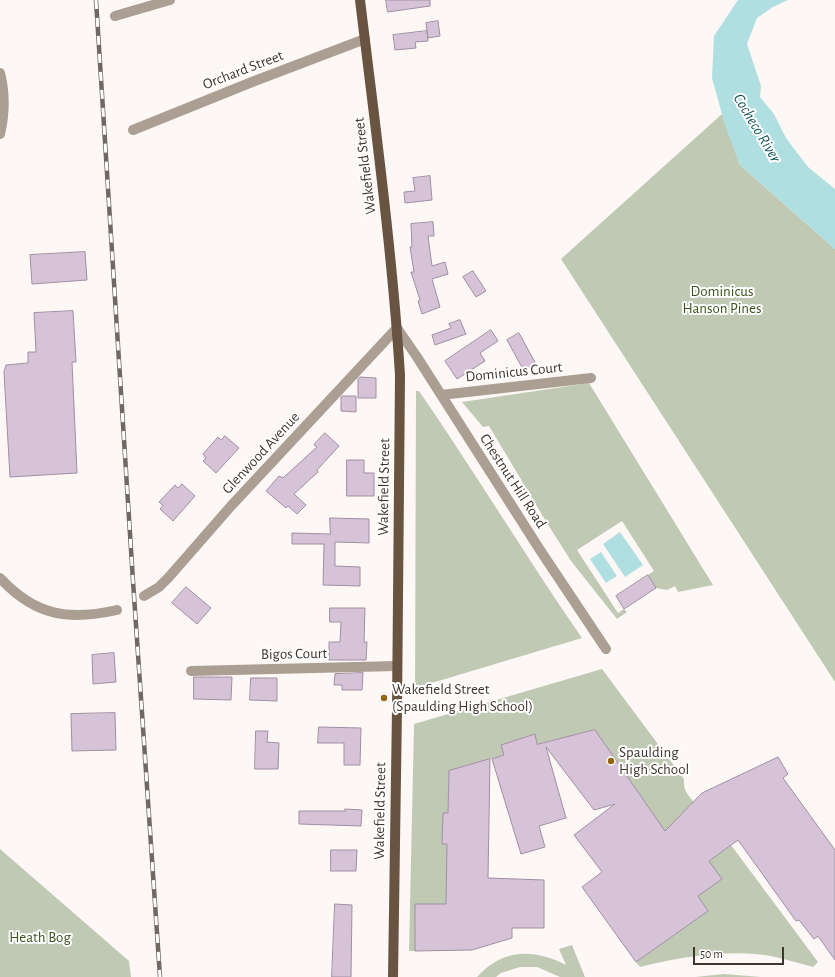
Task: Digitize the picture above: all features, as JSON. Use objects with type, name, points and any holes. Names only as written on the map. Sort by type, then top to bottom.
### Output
[{"type":"main road","name":"Wakefield Street","points":[[360,0],[385,208],[400,374],[393,977]]},
{"type":"street","points":[[115,16],[170,0]]},
{"type":"street","name":"Orchard Street","points":[[133,130],[252,82],[365,39]]},
{"type":"street","points":[[0,73],[4,98],[4,112],[0,134]]},
{"type":"street","name":"Chestnut Hill Road","points":[[397,328],[540,550],[606,649]]},
{"type":"street","name":"Glenwood Avenue","points":[[144,596],[159,587],[170,577],[236,501],[397,328]]},
{"type":"street","name":"Dominicus Court","points":[[441,395],[591,378]]},
{"type":"street","points":[[0,578],[21,598],[34,606],[47,611],[67,615],[78,615],[97,614],[117,610]]},
{"type":"street","name":"Bigos Court","points":[[191,671],[397,666]]},
{"type":"green space","name":"Dominicus Hanson Pines","points":[[722,114],[740,165],[835,249],[835,682],[561,259]]},
{"type":"green space","points":[[589,383],[713,585],[678,592],[675,586],[667,590],[656,588],[648,575],[654,571],[622,521],[577,550],[618,613],[624,609],[627,612],[617,619],[571,561],[489,426],[483,427],[462,402]]},
{"type":"green space","points":[[416,391],[419,391],[440,422],[582,638],[415,688]]},
{"type":"green space","points":[[602,669],[684,779],[686,792],[694,802],[665,831],[595,730],[537,744],[534,734],[501,745],[504,755],[449,771],[446,904],[415,904],[415,951],[409,951],[414,724]]},
{"type":"green space","points":[[731,845],[818,962],[813,967],[771,956],[739,953],[688,957],[640,967],[636,962],[708,911],[698,896],[709,861]]},
{"type":"green space","name":"Heath Bog","points":[[0,849],[129,961],[131,977],[0,977]]},
{"type":"green space","points":[[572,945],[585,977],[560,977],[537,967],[520,967],[501,973],[496,977],[477,977],[497,961],[508,956],[519,954],[542,956],[554,959],[566,965],[559,949]]},
{"type":"green space","points":[[724,974],[761,977],[695,977]]},
{"type":"water","name":"Cocheco River","points":[[738,0],[788,0],[773,7],[757,18],[747,44],[761,86],[760,97],[774,114],[786,138],[808,167],[835,189],[835,249],[740,165],[725,125],[712,78],[714,36]]},
{"type":"water","points":[[620,532],[643,565],[625,577],[603,544]]},
{"type":"water","points":[[601,552],[617,576],[606,583],[590,559]]},
{"type":"building","points":[[386,0],[430,0],[430,6],[388,12]]},
{"type":"building","points":[[438,21],[440,36],[428,38],[426,23]]},
{"type":"building","points":[[427,31],[428,41],[415,42],[416,48],[395,50],[393,35]]},
{"type":"building","points":[[430,176],[432,200],[405,203],[404,192],[415,191],[413,178]]},
{"type":"building","points":[[433,222],[434,236],[428,236],[432,266],[445,262],[448,274],[432,279],[440,307],[422,314],[418,301],[420,300],[411,272],[414,272],[410,247],[412,247],[411,224]]},
{"type":"building","points":[[85,252],[87,280],[32,284],[30,255]]},
{"type":"building","points":[[473,271],[486,291],[476,297],[463,277]]},
{"type":"building","points":[[73,311],[76,362],[72,362],[77,473],[10,477],[4,372],[6,365],[28,363],[28,352],[36,352],[34,313]]},
{"type":"building","points":[[460,320],[466,334],[435,345],[432,335],[451,328],[449,324]]},
{"type":"building","points":[[491,330],[498,341],[480,353],[485,361],[457,379],[445,361]]},
{"type":"building","points":[[519,333],[536,364],[524,371],[507,340]]},
{"type":"building","points":[[360,377],[376,378],[376,398],[358,398],[358,379]]},
{"type":"building","points":[[356,396],[356,412],[341,411],[341,397]]},
{"type":"building","points":[[325,433],[339,446],[317,470],[318,472],[294,494],[306,505],[297,514],[288,506],[286,508],[266,491],[279,476],[283,478],[317,447],[314,445]]},
{"type":"building","points":[[225,436],[239,448],[216,473],[203,461],[206,458],[203,454],[218,437],[221,440]]},
{"type":"building","points":[[347,460],[364,460],[364,473],[374,473],[374,496],[347,496]]},
{"type":"building","points":[[182,484],[195,496],[173,521],[160,509],[163,505],[159,502],[175,485],[178,488]]},
{"type":"building","points":[[330,518],[369,519],[369,543],[335,542],[335,566],[360,567],[360,586],[323,585],[324,544],[292,544],[292,533],[330,534]]},
{"type":"building","points":[[648,575],[656,588],[624,609],[616,596]]},
{"type":"building","points":[[186,587],[211,608],[197,624],[172,603]]},
{"type":"building","points":[[330,608],[365,608],[364,642],[367,642],[366,660],[329,660],[329,642],[340,642],[341,622],[330,622]]},
{"type":"building","points":[[114,653],[116,682],[93,684],[92,655]]},
{"type":"building","points":[[363,673],[362,690],[342,690],[342,685],[334,685],[335,674]]},
{"type":"building","points":[[194,677],[232,677],[231,700],[194,699]]},
{"type":"building","points":[[251,678],[277,678],[277,701],[250,700]]},
{"type":"building","points":[[115,713],[116,750],[72,751],[71,714]]},
{"type":"building","points":[[319,727],[361,728],[360,765],[344,765],[344,743],[318,743]]},
{"type":"building","points":[[595,730],[665,831],[702,793],[778,757],[788,774],[783,778],[835,850],[835,960],[818,936],[814,939],[799,920],[796,921],[738,840],[709,861],[722,879],[698,896],[708,911],[636,962],[582,887],[602,872],[574,835],[615,804],[594,810],[546,747],[566,818],[539,826],[545,847],[521,854],[492,759],[504,755],[501,745],[535,734],[537,744]]},
{"type":"building","points":[[256,731],[268,731],[267,742],[279,743],[278,769],[255,769]]},
{"type":"building","points":[[490,759],[488,878],[544,880],[544,928],[512,928],[512,938],[472,950],[415,951],[415,904],[446,904],[447,844],[442,844],[443,813],[448,813],[449,771]]},
{"type":"building","points":[[345,809],[362,810],[361,826],[299,824],[299,811],[345,811]]},
{"type":"building","points":[[331,850],[357,850],[356,871],[331,871]]},
{"type":"building","points":[[335,904],[352,905],[351,977],[332,977]]},
{"type":"railway","points":[[96,0],[160,977]]},
{"type":"place","name":"Wakefield Street (Spaulding High School)","points":[[384,698]]},
{"type":"place","name":"Spaulding High School","points":[[611,761]]}]
